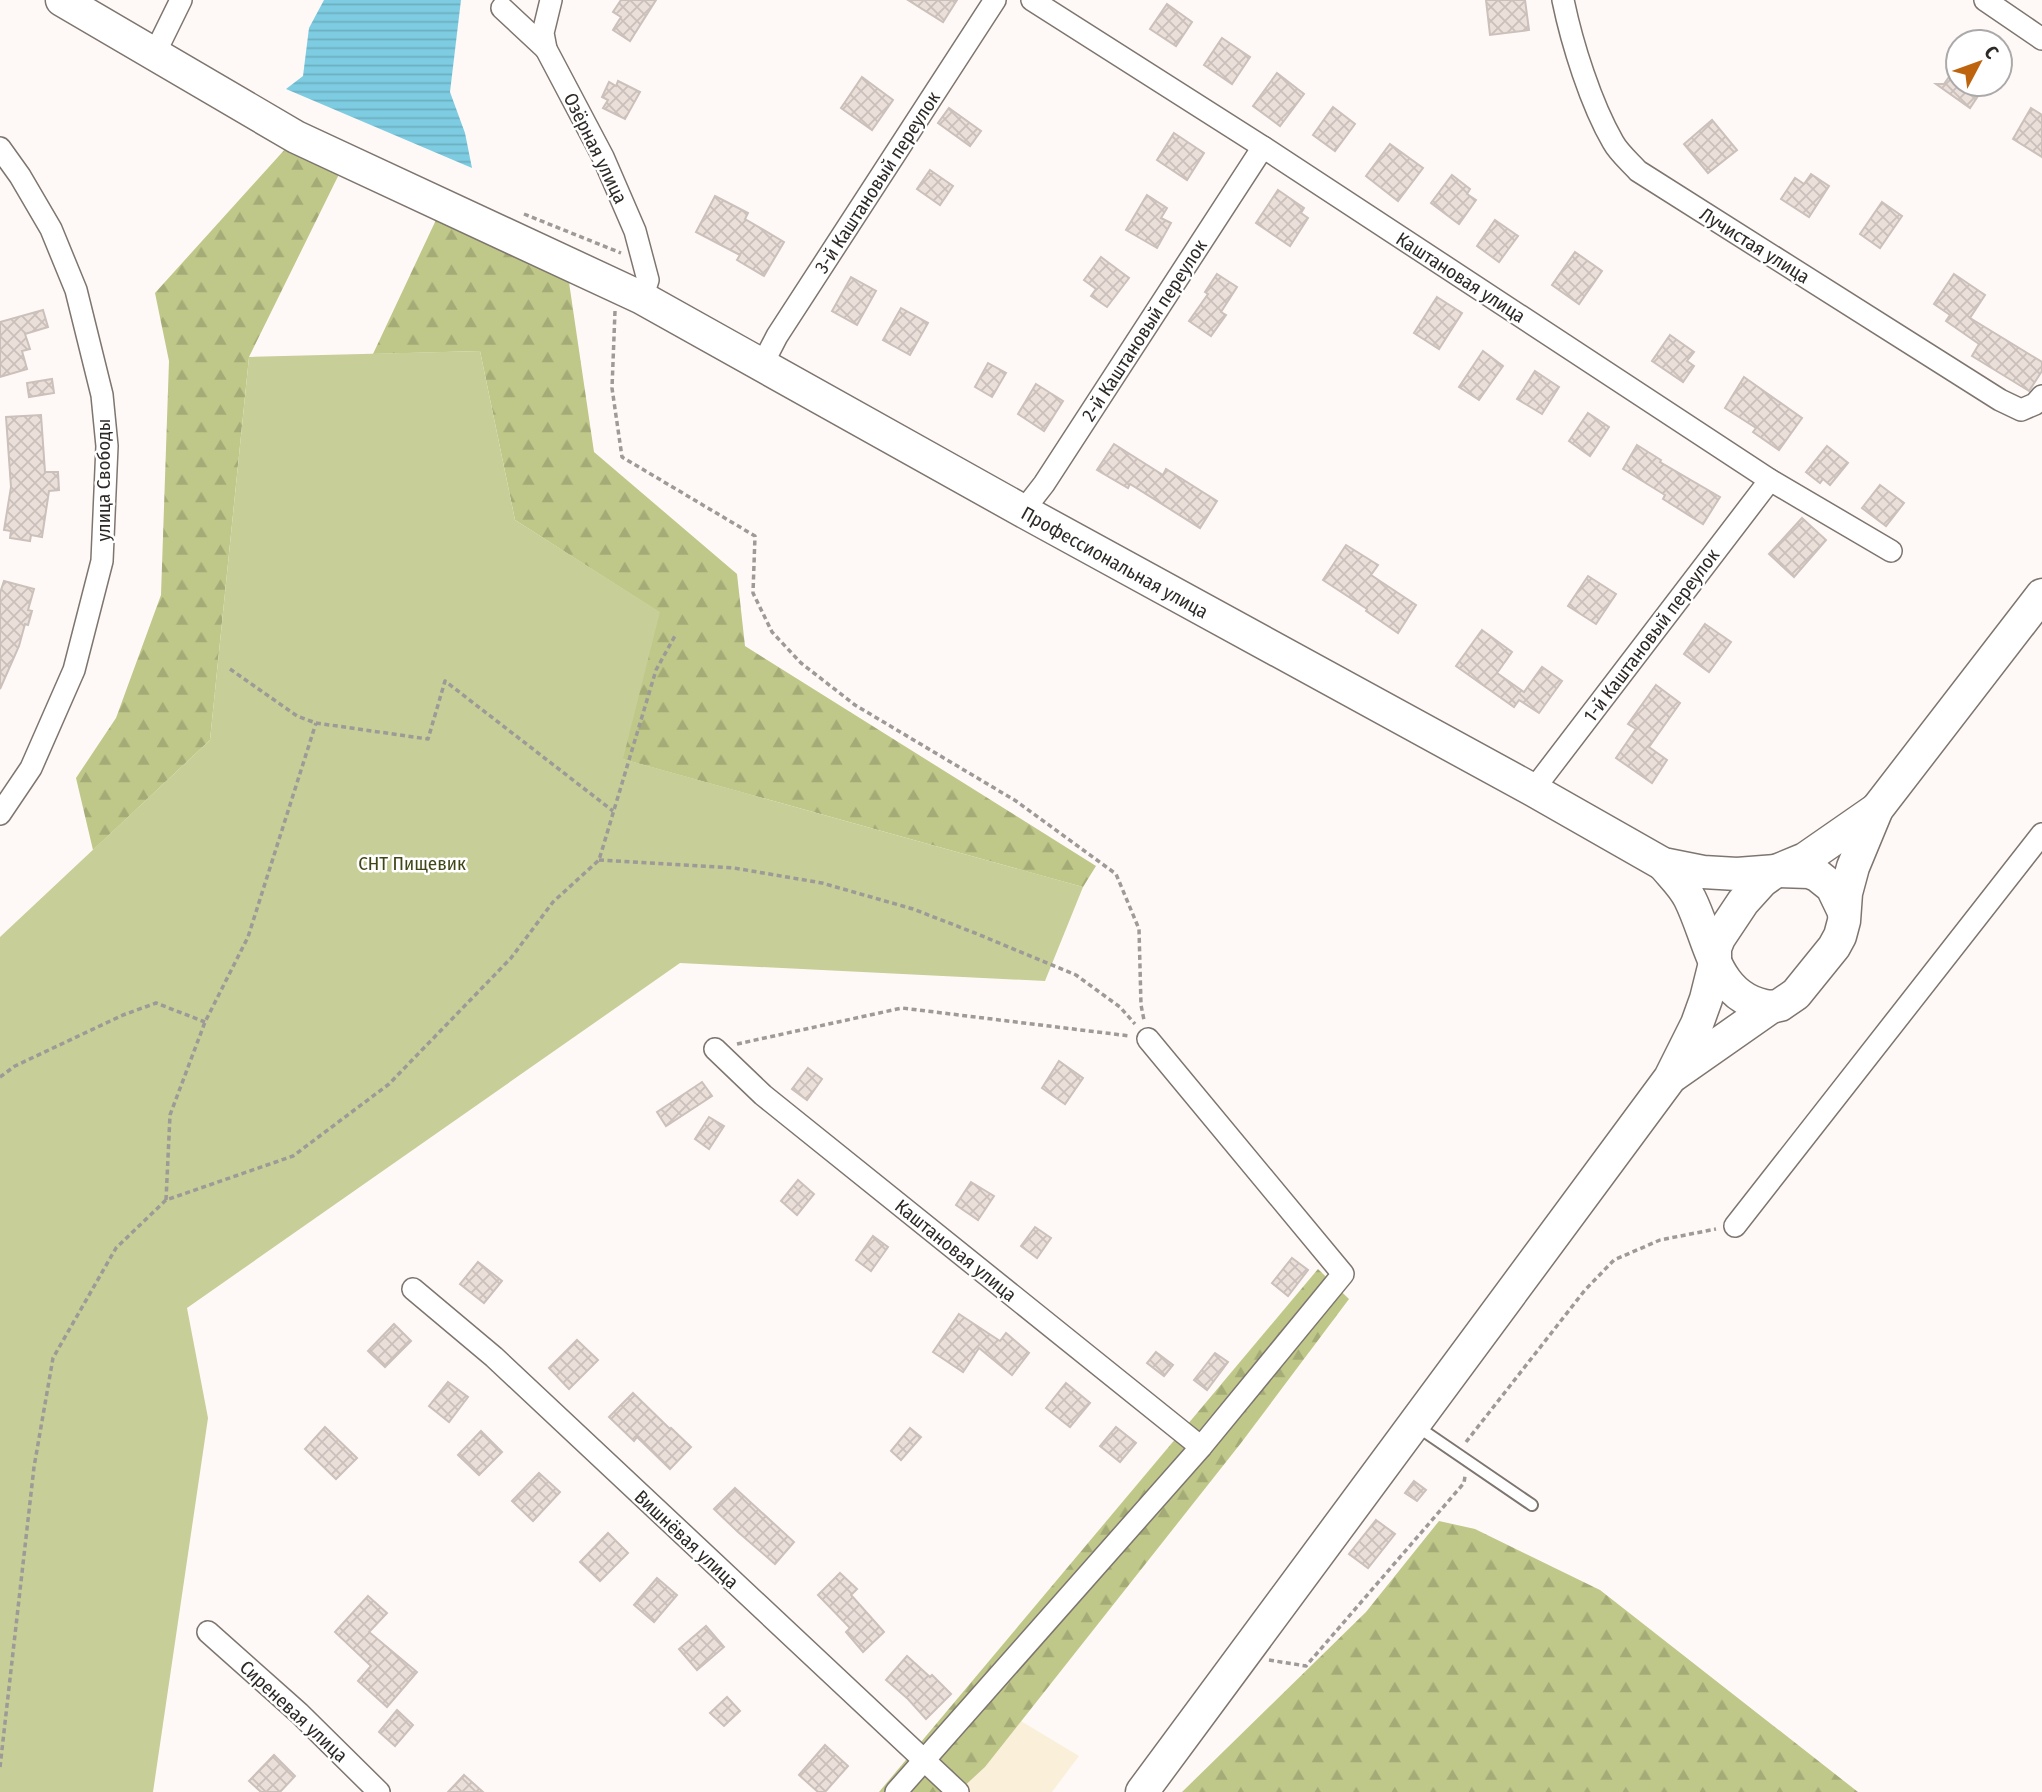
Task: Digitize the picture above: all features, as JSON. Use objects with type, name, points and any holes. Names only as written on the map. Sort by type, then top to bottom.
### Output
[{"type":"main road","points":[[62,0],[154,55]]},
{"type":"main road","name":"Профессиональная улица","points":[[154,55],[296,136],[629,292],[1533,790],[1662,864]]},
{"type":"main road","points":[[1662,864],[1690,899],[1715,962],[1727,983],[1744,999],[1762,1006],[1780,1005],[1796,994],[1840,936],[1853,867],[1877,808],[2042,595]]},
{"type":"main road","points":[[1142,1792],[1670,1078],[1698,1024],[1715,962],[1715,948],[1726,927],[1753,891],[1776,871],[1805,859],[1877,808]]},
{"type":"main road","points":[[1662,864],[1703,872],[1737,874],[1799,870],[1817,875],[1832,887],[1844,912]]},
{"type":"main road","points":[[1670,1078],[1771,1007]]},
{"type":"street","points":[[154,55],[181,0]]},
{"type":"street","name":"Озёрная улица","points":[[551,0],[542,33],[547,49],[603,157],[635,231],[648,280],[629,292]]},
{"type":"street","name":"3-й Каштановый переулок","points":[[762,365],[777,336],[996,0]]},
{"type":"street","name":"Каштановая улица","points":[[1032,0],[1263,147],[1770,480],[1891,551]]},
{"type":"street","name":"Лучистая улица","points":[[1563,0],[1569,33],[1598,110],[1614,145],[1638,171],[2000,400],[2021,410],[2039,400]]},
{"type":"street","points":[[1985,0],[2042,39]]},
{"type":"street","points":[[502,8],[547,49]]},
{"type":"street","name":"2-й Каштановый переулок","points":[[1023,511],[1044,484],[1263,147]]},
{"type":"street","name":"улица Свободы","points":[[0,148],[51,229],[76,290],[102,395],[107,446],[102,561],[74,670],[31,768],[0,814]]},
{"type":"street","name":"1-й Каштановый переулок","points":[[1533,790],[1770,480]]},
{"type":"street","points":[[1735,1226],[2042,834]]},
{"type":"street","points":[[895,1792],[1201,1447],[1343,1275],[1148,1039]]},
{"type":"street","name":"Каштановая улица","points":[[715,1049],[763,1095],[1201,1447]]},
{"type":"street","name":"Вишнёвая улица","points":[[413,1289],[494,1357],[958,1792]]},
{"type":"street","name":"Сиреневая улица","points":[[208,1632],[299,1713],[379,1792]]},
{"type":"lane","points":[[1413,1424],[1532,1505]]},
{"type":"path","points":[[629,292],[612,388],[622,457],[755,536],[753,593],[772,632],[801,663],[855,705],[1016,801],[1116,874],[1139,929],[1140,1005],[1148,1039]]},
{"type":"path","points":[[0,1767],[33,1467],[52,1359],[116,1248],[166,1200],[293,1156],[389,1084],[511,958],[553,902],[599,860],[656,670],[676,634]]},
{"type":"path","points":[[230,669],[297,716],[316,723],[428,739],[445,681],[613,811]]},
{"type":"path","points":[[166,1200],[170,1115],[205,1022],[248,937],[316,723]]},
{"type":"path","points":[[599,860],[734,868],[822,883],[912,909],[1076,975],[1120,1007],[1148,1039]]},
{"type":"path","points":[[0,1077],[15,1066],[123,1015],[156,1003],[205,1022]]},
{"type":"path","points":[[715,1049],[902,1008],[1148,1039]]},
{"type":"path","points":[[1267,1659],[1306,1666],[1464,1483],[1468,1461],[1462,1448],[1585,1290],[1614,1259],[1660,1240],[1735,1226]]},
{"type":"shaded area","points":[[1021,1721],[1079,1756],[1052,1792],[958,1792],[985,1767]]},
{"type":"green space","points":[[296,137],[346,160],[249,357],[210,740],[93,850],[76,778],[116,718],[161,595],[169,361],[155,293]]},
{"type":"green space","points":[[443,205],[566,262],[594,452],[737,574],[745,646],[1096,866],[1083,887],[622,759],[659,612],[515,520],[480,351],[373,354]]},
{"type":"green space","name":"СНТ Пищевик","points":[[480,351],[515,520],[660,612],[623,759],[1083,887],[1045,981],[680,963],[187,1308],[208,1418],[153,1792],[0,1792],[0,937],[210,740],[249,357]]},
{"type":"green space","points":[[1318,1269],[1349,1299],[1241,1443],[985,1767],[958,1792],[879,1792]]},
{"type":"green space","points":[[1439,1521],[1475,1529],[1600,1590],[1858,1792],[1182,1792],[1366,1612]]},
{"type":"water","points":[[324,0],[461,0],[450,92],[465,133],[472,168],[286,89],[303,76],[309,28]]},
{"type":"building","points":[[621,0],[656,0],[630,41],[613,30],[621,17],[613,12]]},
{"type":"building","points":[[908,0],[957,0],[943,22]]},
{"type":"building","points":[[1486,0],[1525,0],[1529,30],[1490,35]]},
{"type":"building","points":[[1167,4],[1192,22],[1176,46],[1150,29]]},
{"type":"building","points":[[1222,38],[1250,57],[1232,84],[1204,65]]},
{"type":"building","points":[[1277,73],[1304,94],[1280,126],[1253,106]]},
{"type":"building","points":[[862,77],[893,100],[872,130],[841,108]]},
{"type":"building","points":[[618,81],[640,92],[625,119],[603,108],[608,100],[602,97],[609,82],[616,86]]},
{"type":"building","points":[[1956,98],[1977,98],[1970,108]]},
{"type":"building","points":[[1333,107],[1355,124],[1335,151],[1313,135]]},
{"type":"building","points":[[949,108],[981,131],[970,146],[938,123]]},
{"type":"building","points":[[2031,108],[2042,115],[2042,157],[2013,139]]},
{"type":"building","points":[[1712,120],[1737,150],[1708,173],[1684,144]]},
{"type":"building","points":[[1174,133],[1204,153],[1187,180],[1157,160]]},
{"type":"building","points":[[1390,144],[1423,168],[1398,201],[1366,176]]},
{"type":"building","points":[[930,170],[953,186],[940,205],[917,189]]},
{"type":"building","points":[[1811,174],[1829,186],[1809,217],[1781,199],[1795,178],[1804,184]]},
{"type":"building","points":[[1452,175],[1470,189],[1467,194],[1476,200],[1459,224],[1431,203]]},
{"type":"building","points":[[1278,190],[1304,208],[1301,213],[1308,218],[1290,246],[1256,223]]},
{"type":"building","points":[[1147,195],[1167,208],[1161,218],[1171,223],[1157,248],[1126,230]]},
{"type":"building","points":[[715,196],[748,213],[745,219],[784,242],[764,276],[737,260],[740,255],[696,232]]},
{"type":"building","points":[[1882,202],[1902,216],[1880,248],[1860,234]]},
{"type":"building","points":[[1495,220],[1518,236],[1499,262],[1477,246]]},
{"type":"building","points":[[1575,252],[1602,271],[1579,304],[1552,285]]},
{"type":"building","points":[[1101,257],[1129,278],[1107,307],[1091,296],[1096,289],[1084,280]]},
{"type":"building","points":[[1217,274],[1237,287],[1221,312],[1226,315],[1211,336],[1189,321],[1208,294],[1205,292]]},
{"type":"building","points":[[1954,274],[1985,295],[1970,318],[2042,362],[2042,371],[2029,391],[1972,356],[1979,344],[1946,321],[1950,315],[1934,304]]},
{"type":"building","points":[[851,277],[876,291],[857,325],[832,311]]},
{"type":"building","points":[[1437,297],[1462,313],[1439,349],[1414,333]]},
{"type":"building","points":[[901,308],[928,323],[910,355],[883,340]]},
{"type":"building","points":[[43,310],[48,327],[25,334],[30,349],[22,351],[27,369],[0,377],[0,322]]},
{"type":"building","points":[[1670,335],[1694,352],[1687,361],[1694,366],[1683,382],[1652,361]]},
{"type":"building","points":[[1483,351],[1503,366],[1479,400],[1459,387]]},
{"type":"building","points":[[988,363],[1006,373],[992,397],[975,387]]},
{"type":"building","points":[[1535,371],[1559,387],[1542,414],[1517,399]]},
{"type":"building","points":[[1744,377],[1802,418],[1779,450],[1753,432],[1756,428],[1725,408]]},
{"type":"building","points":[[52,379],[54,393],[29,397],[27,383]]},
{"type":"building","points":[[1036,384],[1063,401],[1044,431],[1018,414]]},
{"type":"building","points":[[1588,413],[1609,427],[1590,456],[1569,441]]},
{"type":"building","points":[[41,415],[45,472],[58,472],[59,490],[49,491],[42,537],[31,535],[30,541],[10,538],[11,531],[4,530],[11,487],[6,417]]},
{"type":"building","points":[[1114,444],[1163,475],[1166,469],[1217,501],[1200,528],[1130,484],[1128,488],[1097,470]]},
{"type":"building","points":[[1637,445],[1661,460],[1660,462],[1720,497],[1703,524],[1663,499],[1665,495],[1623,469]]},
{"type":"building","points":[[1827,446],[1848,463],[1830,485],[1823,479],[1820,483],[1806,472]]},
{"type":"building","points":[[1880,485],[1904,503],[1886,526],[1862,508]]},
{"type":"building","points":[[1802,518],[1826,540],[1794,577],[1769,554]]},
{"type":"building","points":[[1346,545],[1378,565],[1371,575],[1416,605],[1398,633],[1323,580]]},
{"type":"building","points":[[1588,576],[1616,594],[1596,624],[1568,606]]},
{"type":"building","points":[[4,581],[34,589],[28,610],[32,611],[28,625],[25,624],[19,646],[0,689],[0,593]]},
{"type":"building","points":[[1705,624],[1731,642],[1709,672],[1684,654]]},
{"type":"building","points":[[1482,630],[1512,652],[1497,673],[1524,692],[1542,667],[1562,681],[1539,713],[1519,700],[1514,707],[1456,666]]},
{"type":"building","points":[[1656,685],[1680,703],[1649,747],[1667,760],[1652,783],[1616,758],[1636,729],[1628,724]]},
{"type":"building","points":[[1059,1061],[1083,1078],[1065,1104],[1042,1088]]},
{"type":"building","points":[[808,1068],[822,1079],[807,1100],[792,1089]]},
{"type":"building","points":[[702,1082],[712,1096],[666,1126],[657,1112]]},
{"type":"building","points":[[709,1117],[724,1126],[709,1149],[695,1139]]},
{"type":"building","points":[[798,1180],[814,1194],[797,1215],[781,1201]]},
{"type":"building","points":[[971,1182],[994,1196],[978,1220],[956,1205]]},
{"type":"building","points":[[1035,1227],[1051,1238],[1037,1258],[1021,1246]]},
{"type":"building","points":[[873,1236],[888,1247],[871,1271],[856,1260]]},
{"type":"building","points":[[1292,1258],[1308,1270],[1288,1296],[1272,1283]]},
{"type":"building","points":[[478,1262],[502,1281],[484,1303],[460,1284]]},
{"type":"building","points":[[959,1314],[1000,1341],[1006,1333],[1029,1353],[1012,1375],[979,1348],[963,1372],[933,1352]]},
{"type":"building","points":[[394,1324],[411,1341],[385,1367],[368,1351]]},
{"type":"building","points":[[577,1340],[598,1360],[569,1389],[549,1368]]},
{"type":"building","points":[[1156,1352],[1173,1365],[1164,1376],[1147,1363]]},
{"type":"building","points":[[1215,1353],[1228,1362],[1207,1390],[1194,1380]]},
{"type":"building","points":[[448,1382],[468,1397],[449,1422],[429,1406]]},
{"type":"building","points":[[1066,1383],[1090,1403],[1070,1427],[1046,1408]]},
{"type":"building","points":[[633,1393],[691,1447],[670,1469],[637,1437],[634,1441],[609,1417]]},
{"type":"building","points":[[325,1427],[357,1458],[336,1479],[305,1449]]},
{"type":"building","points":[[1116,1427],[1136,1443],[1120,1462],[1100,1446]]},
{"type":"building","points":[[910,1428],[921,1437],[901,1460],[891,1451]]},
{"type":"building","points":[[481,1431],[502,1452],[479,1475],[458,1455]]},
{"type":"building","points":[[539,1473],[560,1492],[533,1521],[512,1501]]},
{"type":"building","points":[[1414,1481],[1426,1490],[1417,1501],[1405,1493]]},
{"type":"building","points":[[735,1488],[794,1542],[775,1564],[714,1509]]},
{"type":"building","points":[[1376,1520],[1395,1534],[1368,1568],[1349,1554]]},
{"type":"building","points":[[608,1533],[628,1553],[600,1581],[580,1562]]},
{"type":"building","points":[[840,1573],[857,1589],[851,1595],[884,1632],[863,1652],[846,1632],[850,1628],[818,1595]]},
{"type":"building","points":[[657,1578],[677,1595],[654,1622],[634,1605]]},
{"type":"building","points":[[368,1596],[387,1613],[369,1632],[417,1672],[387,1707],[358,1681],[371,1666],[335,1632]]},
{"type":"building","points":[[706,1626],[724,1647],[697,1670],[679,1649]]},
{"type":"building","points":[[907,1656],[951,1694],[926,1719],[886,1680]]},
{"type":"building","points":[[727,1697],[740,1711],[724,1726],[710,1713]]},
{"type":"building","points":[[397,1710],[413,1725],[395,1746],[379,1732]]},
{"type":"building","points":[[825,1745],[848,1766],[825,1792],[818,1792],[799,1775]]},
{"type":"building","points":[[274,1755],[295,1776],[280,1792],[261,1792],[249,1781]]},
{"type":"building","points":[[464,1775],[483,1792],[448,1792]]}]
